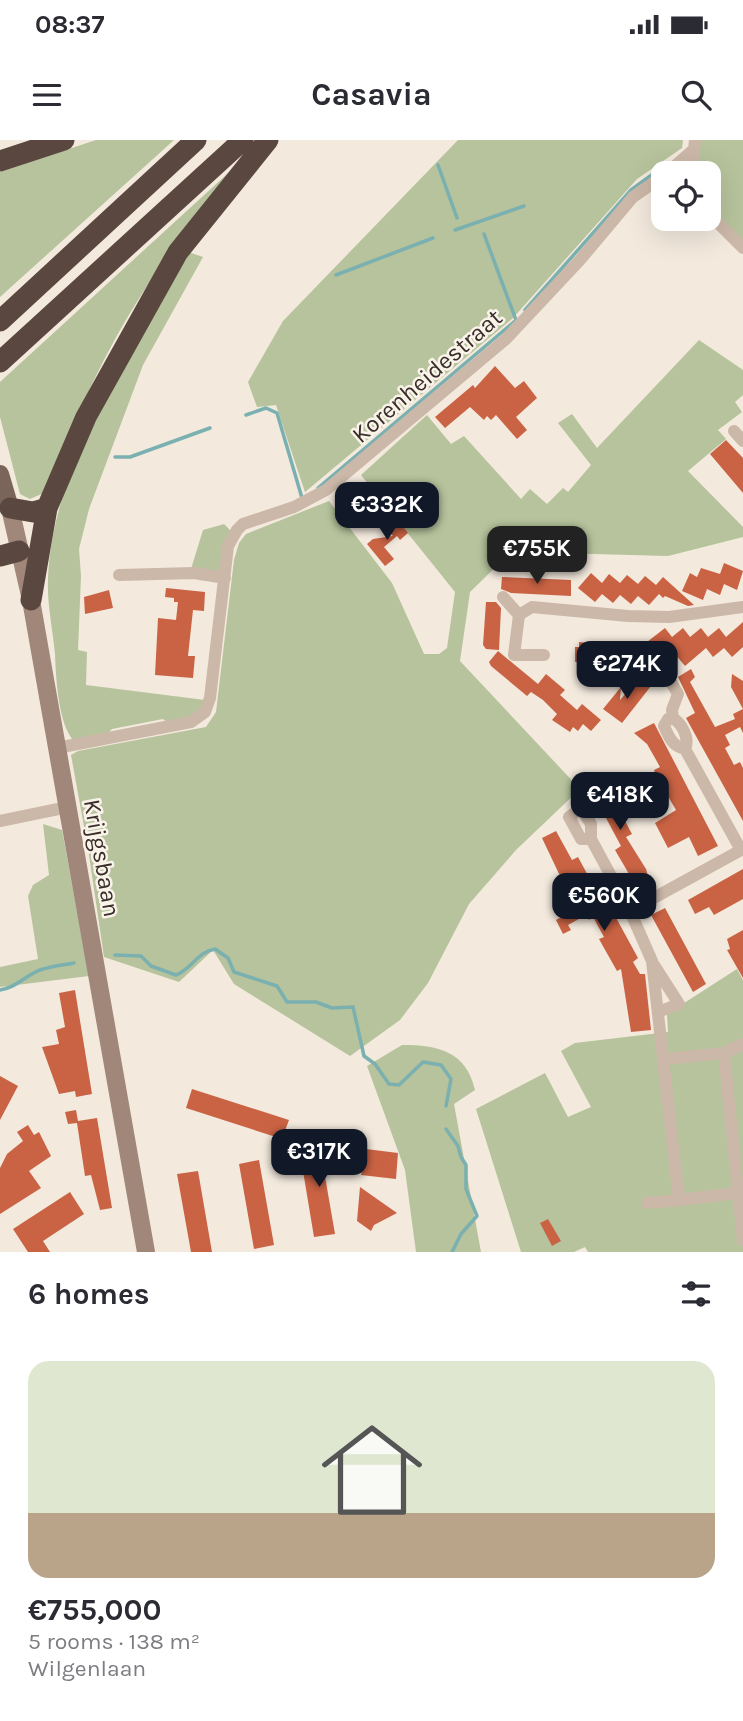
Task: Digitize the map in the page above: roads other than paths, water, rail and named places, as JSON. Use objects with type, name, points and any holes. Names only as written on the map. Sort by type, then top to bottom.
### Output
[{"type":"highway","points":[[0,161],[64,140]]},
{"type":"highway","points":[[0,321],[196,140]]},
{"type":"highway","points":[[0,362],[243,140]]},
{"type":"highway","points":[[31,600],[47,508],[86,417],[178,252],[268,140]]},
{"type":"highway","points":[[10,508],[33,512],[47,508]]},
{"type":"main road","name":"Krijgsbaan","points":[[0,474],[10,508],[10,554],[31,600],[146,1252]]},
{"type":"street","name":"Korenheidestraat","points":[[679,161],[694,146]]},
{"type":"street","name":"Korenheidestraat","points":[[57,748],[191,722],[201,716],[210,698],[229,546],[237,530],[243,524],[310,500],[326,490],[506,339],[580,260],[633,197],[651,185]]},
{"type":"street","points":[[721,226],[743,248]]},
{"type":"street","points":[[734,430],[743,441]]},
{"type":"street","points":[[119,575],[194,573],[225,578]]},
{"type":"street","points":[[503,597],[519,615],[514,654],[544,655]]},
{"type":"street","points":[[519,615],[531,607],[628,616],[683,617],[743,607]]},
{"type":"street","points":[[630,911],[742,850],[685,749],[685,734],[679,722],[673,718],[672,710],[678,694],[671,682]]},
{"type":"street","points":[[0,821],[68,807]]},
{"type":"street","points":[[591,838],[630,911],[652,961],[679,1004],[658,1012]]},
{"type":"street","points":[[652,961],[679,1200]]},
{"type":"street","points":[[665,1059],[724,1053],[743,1044]]},
{"type":"street","points":[[724,1053],[743,1240]]},
{"type":"street","points":[[647,1203],[737,1193]]},
{"type":"waterway","points":[[438,165],[457,218]]},
{"type":"waterway","points":[[525,310],[631,190],[651,175]]},
{"type":"waterway","points":[[455,230],[524,206]]},
{"type":"waterway","points":[[484,234],[516,320]]},
{"type":"waterway","points":[[336,275],[433,238]]},
{"type":"waterway","points":[[318,488],[515,321]]},
{"type":"waterway","points":[[246,415],[266,408],[277,413],[302,498]]},
{"type":"waterway","points":[[115,457],[130,457],[210,428]]},
{"type":"waterway","points":[[115,955],[141,956],[151,966],[176,975],[204,953],[215,949],[228,958],[234,972],[277,986],[287,1002],[316,1002],[332,1008],[353,1007],[364,1056],[375,1064],[389,1084],[399,1085],[423,1062],[441,1065],[451,1079],[446,1106]]},
{"type":"waterway","points":[[0,990],[11,987],[40,970],[74,963]]},
{"type":"waterway","points":[[446,1129],[458,1146],[466,1165],[466,1189],[477,1216],[461,1234],[452,1252]]}]
